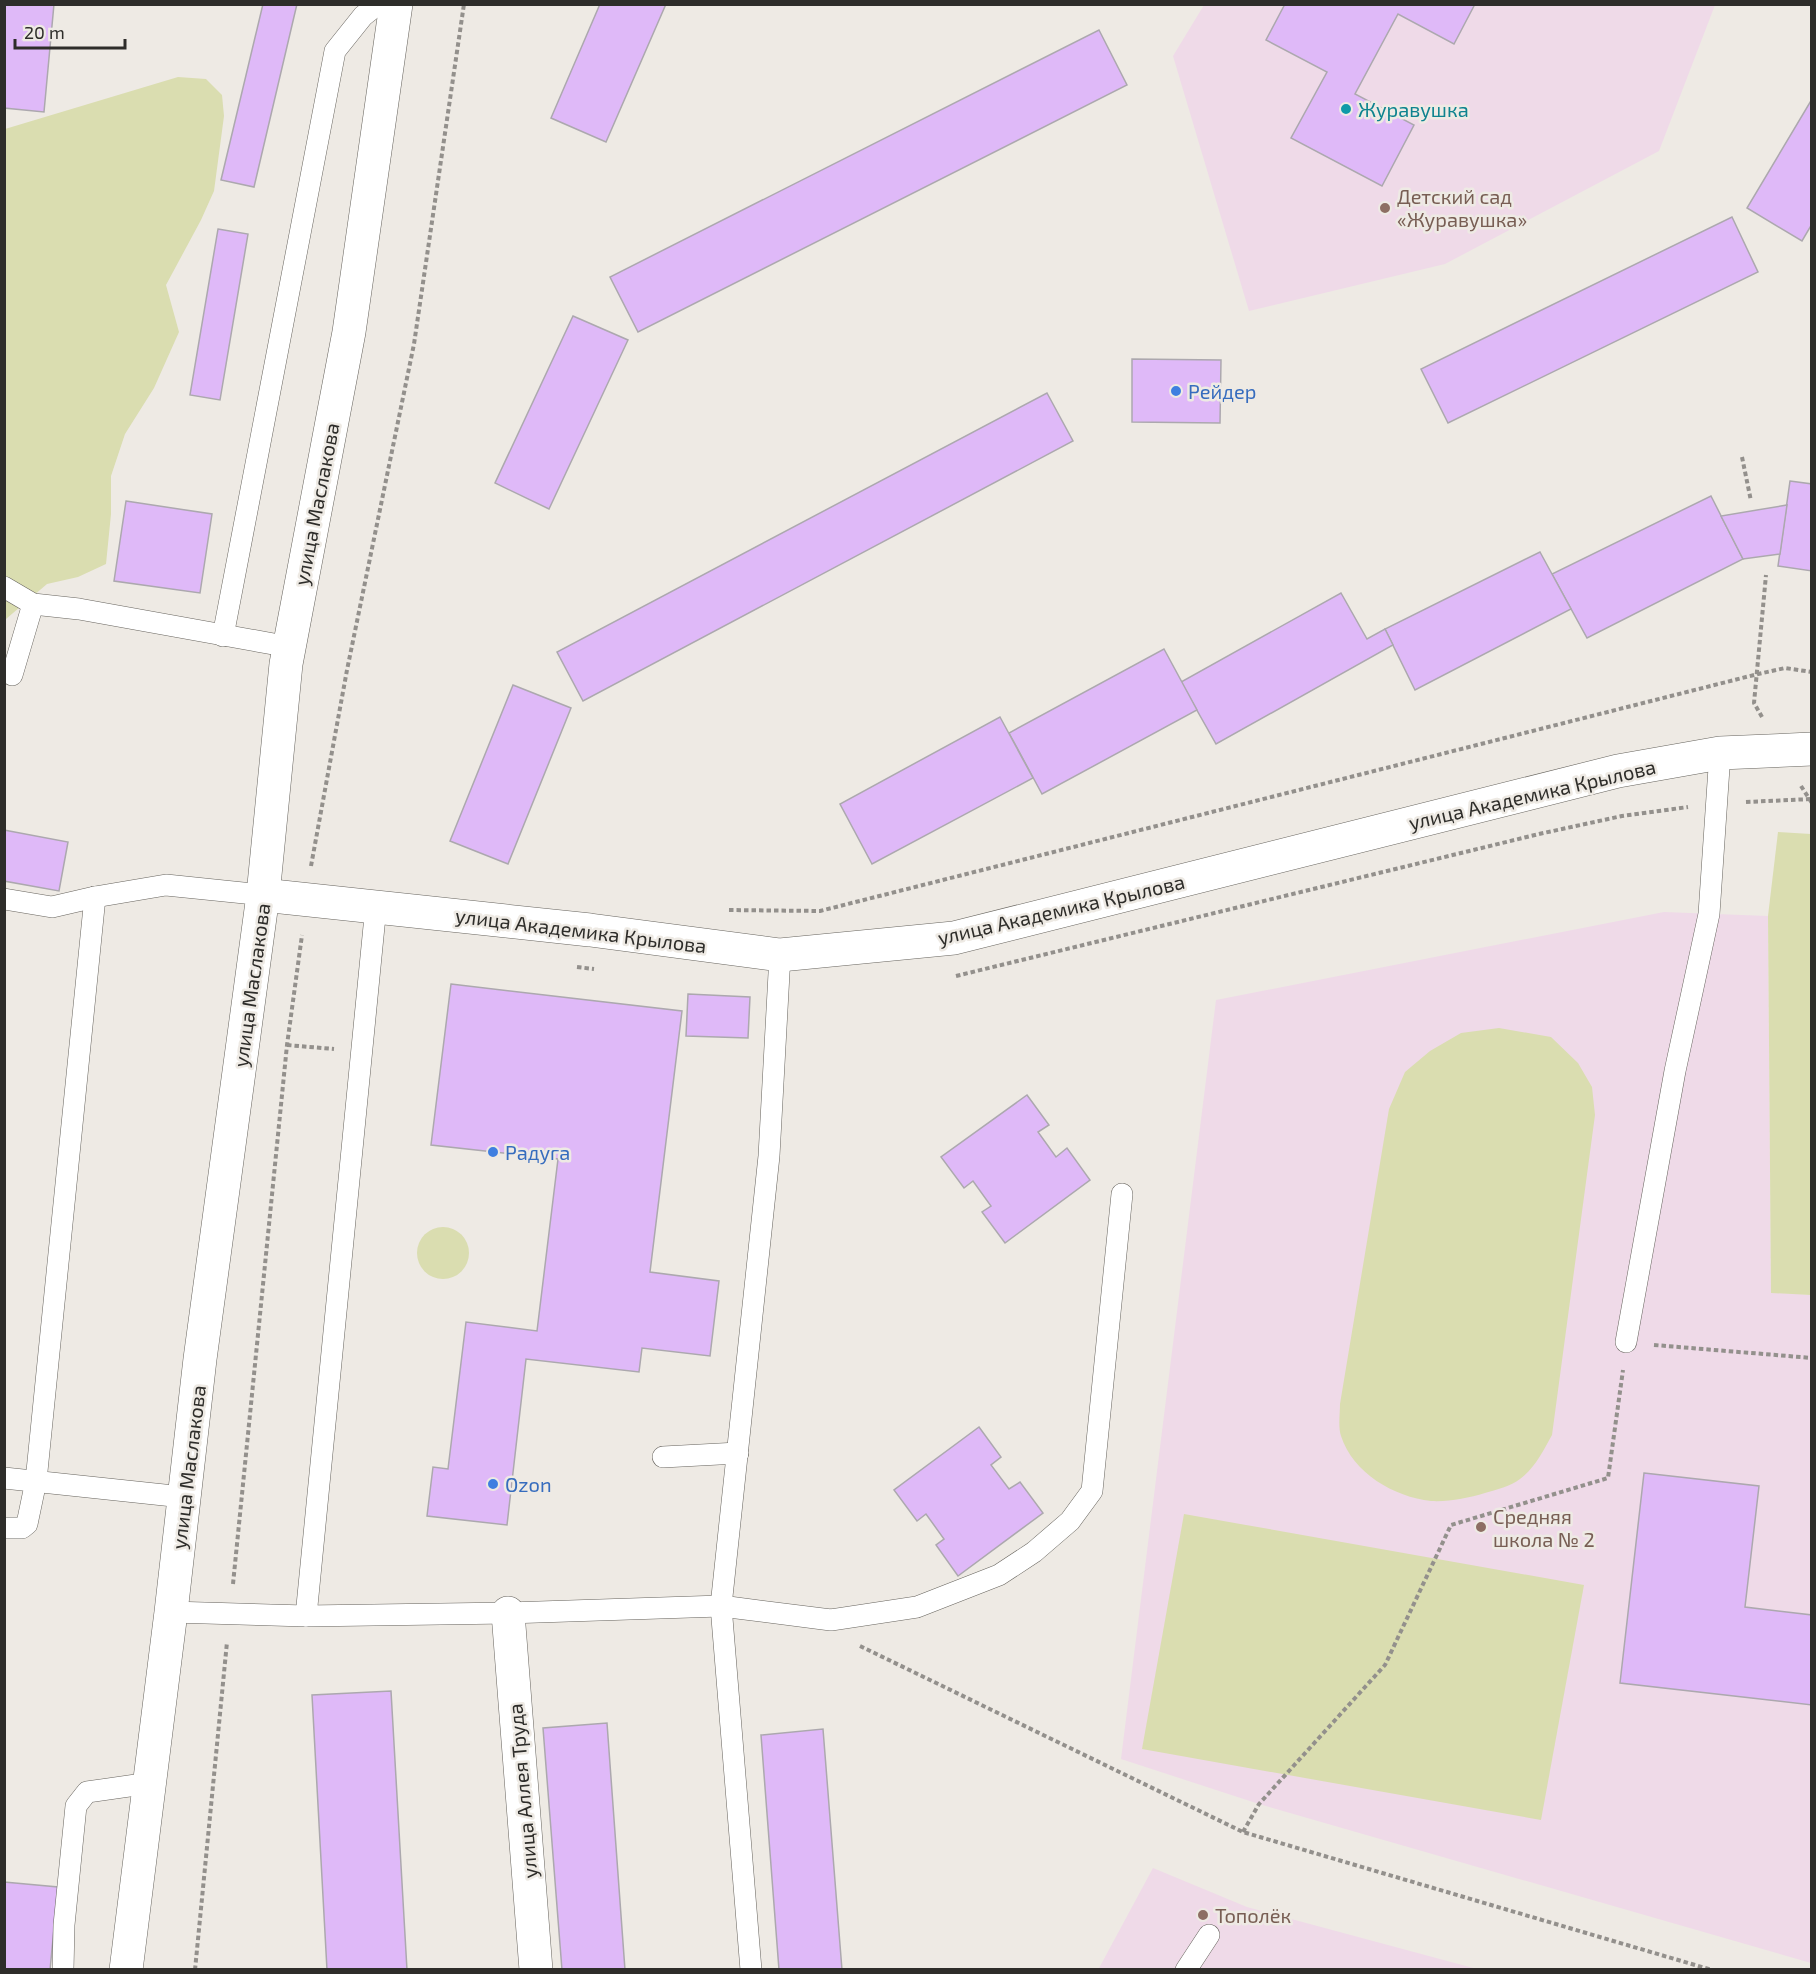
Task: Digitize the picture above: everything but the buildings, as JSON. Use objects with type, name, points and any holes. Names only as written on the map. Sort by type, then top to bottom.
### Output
[{"type":"street","name":"улица Маслакова","points":[[126,1970],[200,1359],[263,895],[286,664],[349,332],[396,4]]},
{"type":"street","name":"улица Академика Крылова","points":[[263,895],[590,930],[780,955],[954,938],[1618,771],[1720,753],[1796,749]]},
{"type":"street","name":"улица Аллея Труда","points":[[508,1613],[536,1970]]},
{"type":"lane","points":[[223,636],[334,51],[363,16],[378,4]]},
{"type":"lane","points":[[4,587],[33,604],[80,609],[290,647]]},
{"type":"lane","points":[[12,675],[33,604]]},
{"type":"lane","points":[[1626,1342],[1676,1071],[1708,914],[1720,753]]},
{"type":"lane","points":[[4,899],[52,907],[166,885],[263,895]]},
{"type":"lane","points":[[4,1528],[22,1528],[27,1524],[36,1481],[95,897]]},
{"type":"lane","points":[[306,1616],[376,906]]},
{"type":"lane","points":[[751,1970],[721,1606],[769,1156],[780,955]]},
{"type":"lane","points":[[171,1612],[306,1616],[508,1613],[721,1606],[831,1620],[917,1607],[999,1575],[1034,1552],[1070,1521],[1092,1491],[1122,1194]]},
{"type":"lane","points":[[663,1457],[738,1453]]},
{"type":"lane","points":[[4,1478],[183,1497]]},
{"type":"lane","points":[[63,1970],[64,1925],[76,1806],[87,1792],[150,1783]]},
{"type":"lane","points":[[1186,1970],[1209,1935]]},
{"type":"path","points":[[323,865],[311,864],[347,670],[414,344],[464,4]]},
{"type":"path","points":[[1742,457],[1751,501]]},
{"type":"path","points":[[951,977],[1539,834],[1622,816],[1715,803],[1811,800],[1796,749],[1754,703],[1766,575]]},
{"type":"path","points":[[724,910],[820,911],[1758,674],[1785,668],[1812,672]]},
{"type":"path","points":[[195,1970],[287,1045],[302,935],[313,936]]},
{"type":"path","points":[[569,966],[604,970]]},
{"type":"path","points":[[287,1045],[327,1048]]},
{"type":"path","points":[[1243,1832],[1259,1804],[1385,1665],[1451,1525],[1608,1478],[1626,1342],[1812,1358]]},
{"type":"path","points":[[831,1620],[848,1641],[1243,1832],[1712,1970]]},
{"type":"shaded area","name":"Детский сад «Журавушка»","points":[[1204,5],[1715,5],[1659,151],[1445,264],[1249,311],[1173,56]]},
{"type":"shaded area","name":"Средняя школа № 2","points":[[1664,912],[1768,916],[1771,1292],[1812,1295],[1811,1963],[1259,1804],[1121,1759],[1216,1000]]},
{"type":"shaded area","name":"Тополёк","points":[[1153,1868],[1247,1907],[1477,1969],[1098,1970]]},
{"type":"green space","points":[[178,77],[206,79],[222,95],[224,116],[214,191],[166,285],[179,332],[154,388],[125,434],[111,476],[111,514],[106,564],[78,577],[47,584],[6,619],[5,625],[5,129]]},
{"type":"green space","points":[[1778,832],[1811,834],[1811,1295],[1771,1293],[1768,916]]},
{"type":"green space","points":[[1499,1028],[1551,1037],[1578,1063],[1592,1087],[1595,1115],[1552,1435],[1530,1470],[1512,1484],[1465,1498],[1445,1501],[1417,1499],[1389,1488],[1365,1472],[1347,1449],[1339,1425],[1340,1404],[1389,1109],[1405,1072],[1430,1051],[1461,1033]]},
{"type":"green space","points":[[443,1227],[453,1229],[461,1235],[467,1243],[469,1253],[467,1263],[461,1271],[453,1277],[443,1279],[433,1277],[425,1271],[419,1263],[417,1253],[419,1243],[425,1235],[433,1229]]},
{"type":"green space","points":[[1184,1514],[1584,1585],[1541,1820],[1142,1749]]},
{"type":"place","name":"Журавушка","points":[[1346,109]]},
{"type":"place","name":"Детский сад «Журавушка»","points":[[1385,208]]},
{"type":"place","name":"Рейдер","points":[[1176,391]]},
{"type":"place","name":"Радуга","points":[[493,1152]]},
{"type":"place","name":"Ozon","points":[[493,1484]]},
{"type":"place","name":"Средняя школа № 2","points":[[1481,1527]]},
{"type":"place","name":"Тополёк","points":[[1203,1915]]}]
